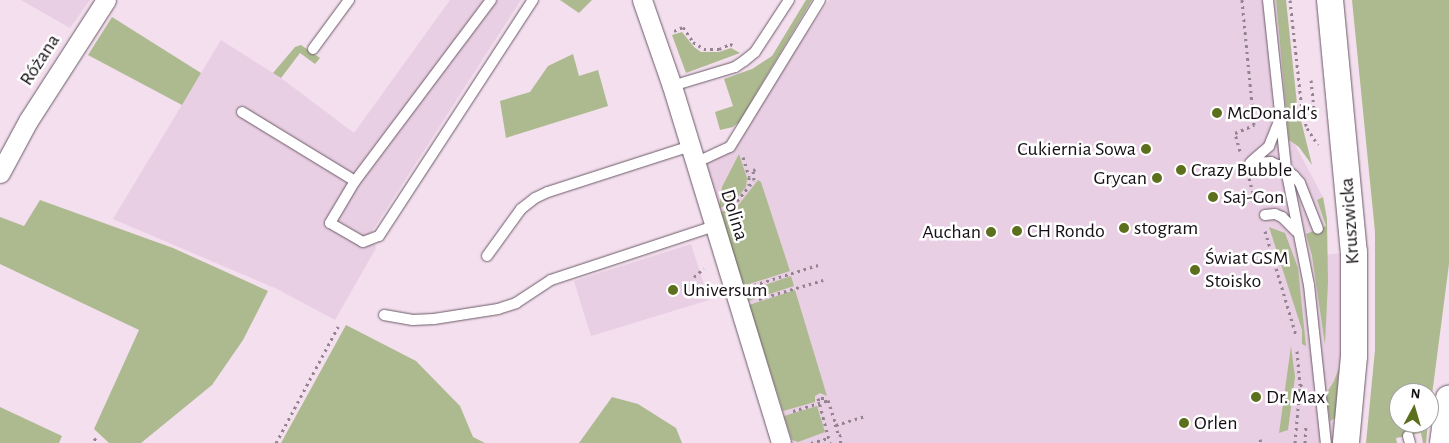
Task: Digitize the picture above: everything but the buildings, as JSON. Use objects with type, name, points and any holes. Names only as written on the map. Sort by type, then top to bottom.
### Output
[{"type":"main road","name":"Kruszwicka","points":[[1330,0],[1354,252],[1354,356],[1346,443]]},
{"type":"main road","points":[[1443,443],[1449,398]]},
{"type":"street","name":"Różana","points":[[0,173],[28,121],[106,0]]},
{"type":"street","name":"Dolina","points":[[642,0],[672,86],[781,443]]},
{"type":"lane","points":[[313,49],[349,0]]},
{"type":"lane","points":[[491,0],[355,181],[330,223],[363,242],[373,240],[383,231],[425,163],[533,0]]},
{"type":"lane","points":[[672,86],[736,67],[751,55],[788,0]]},
{"type":"lane","points":[[486,256],[521,209],[535,198],[548,192],[692,154],[730,147],[820,0]]},
{"type":"lane","points":[[1268,0],[1286,169],[1309,285],[1326,443]]},
{"type":"lane","points":[[242,112],[355,181]]},
{"type":"lane","points":[[1248,167],[1269,146],[1280,115]]},
{"type":"lane","points":[[1248,167],[1271,162],[1286,169],[1300,183],[1318,229]]},
{"type":"lane","points":[[1262,212],[1282,217],[1297,232]]},
{"type":"lane","points":[[384,315],[413,320],[434,319],[498,309],[516,303],[551,280],[714,226]]},
{"type":"path","points":[[1241,154],[1235,133],[1254,125],[1242,0]]},
{"type":"path","points":[[669,32],[683,27],[693,42],[704,49],[719,49],[730,44],[751,55]]},
{"type":"path","points":[[737,136],[749,177],[749,186]]},
{"type":"path","points":[[1248,167],[1262,212]]},
{"type":"path","points":[[746,191],[754,180],[753,170],[757,169]]},
{"type":"path","points":[[1263,227],[1296,336],[1300,386]]},
{"type":"path","points":[[772,280],[818,265]]},
{"type":"path","points":[[694,277],[704,268]]},
{"type":"path","points":[[776,294],[823,280]]},
{"type":"path","points":[[276,443],[338,327]]},
{"type":"path","points":[[830,443],[819,397],[824,398],[827,403],[841,435],[841,443]]},
{"type":"path","points":[[773,416],[828,400],[836,425],[866,416]]},
{"type":"path","points":[[94,438],[98,443]]},
{"type":"path","points":[[811,443],[828,438]]},
{"type":"shaded area","points":[[21,0],[90,0],[70,28]]},
{"type":"shaded area","points":[[450,0],[521,0],[371,233],[376,248],[335,320],[277,289],[113,219],[221,40],[281,78],[354,133]]},
{"type":"shaded area","name":"CH Rondo","points":[[829,0],[1276,0],[1294,143],[1323,197],[1317,200],[1326,226],[1306,234],[1312,256],[1354,252],[1346,443],[781,443],[695,163],[730,147]]},
{"type":"shaded area","points":[[691,244],[709,300],[591,336],[574,281]]},
{"type":"green space","points":[[560,0],[592,0],[579,13]]},
{"type":"green space","points":[[806,0],[812,0],[739,122],[733,127],[720,130],[715,112],[733,106],[724,79],[752,69],[772,56]]},
{"type":"green space","points":[[1276,0],[1286,0],[1297,104],[1312,165],[1299,147],[1289,140]]},
{"type":"green space","points":[[1352,0],[1449,0],[1449,264],[1434,383],[1389,383],[1389,433],[1421,433],[1396,438],[1397,443],[1366,443],[1375,350],[1375,232]]},
{"type":"green space","points":[[112,17],[201,73],[182,105],[88,55]]},
{"type":"green space","points":[[682,32],[694,47],[701,52],[719,52],[731,48],[740,53],[686,73],[672,35]]},
{"type":"green space","points":[[301,45],[320,58],[315,64],[300,53],[281,78],[273,73],[295,47]]},
{"type":"green space","points":[[573,54],[579,76],[598,70],[608,106],[506,138],[500,101],[530,92],[548,66]]},
{"type":"green space","points":[[739,154],[747,178],[746,187],[732,204],[719,208],[722,187]]},
{"type":"green space","points":[[758,180],[761,182],[790,271],[743,286],[720,212],[736,208]]},
{"type":"green space","points":[[1323,197],[1327,219],[1328,282],[1325,345],[1312,256],[1306,234],[1326,226],[1317,200]]},
{"type":"green space","points":[[40,200],[173,248],[268,291],[243,340],[212,385],[141,443],[109,443],[94,429],[139,330],[0,264],[0,217],[24,226]]},
{"type":"green space","points":[[1269,227],[1285,233],[1298,268],[1306,346],[1302,344],[1302,330]]},
{"type":"green space","points":[[791,276],[794,286],[748,301],[745,292]]},
{"type":"green space","points":[[795,290],[827,396],[820,393],[815,396],[815,402],[783,411],[749,305]]},
{"type":"green space","points":[[346,325],[416,361],[460,406],[473,437],[485,443],[281,443]]},
{"type":"green space","points":[[1291,346],[1295,377],[1288,430],[1279,433]]},
{"type":"green space","points":[[1339,368],[1335,418],[1330,421],[1326,394]]},
{"type":"green space","points":[[612,397],[638,404],[676,428],[682,443],[579,443]]},
{"type":"green space","points":[[817,406],[825,432],[798,442],[792,440],[784,416]]},
{"type":"green space","points":[[0,407],[62,436],[59,443],[0,443]]},
{"type":"green space","points":[[1421,433],[1427,433],[1426,443],[1423,443]]},
{"type":"place","name":"McDonald's","points":[[1217,113]]},
{"type":"place","name":"Cukiernia Sowa","points":[[1146,149]]},
{"type":"place","name":"Crazy Bubble","points":[[1181,170]]},
{"type":"place","name":"Grycan","points":[[1157,178]]},
{"type":"place","name":"Saj-Gon","points":[[1213,197]]},
{"type":"place","name":"stogram","points":[[1124,228]]},
{"type":"place","name":"CH Rondo","points":[[1017,231]]},
{"type":"place","name":"Auchan","points":[[991,232]]},
{"type":"place","name":"Świat GSM Stoisko","points":[[1195,270]]},
{"type":"place","name":"Universum","points":[[673,290]]},
{"type":"place","name":"Dr. Max","points":[[1256,397]]},
{"type":"place","name":"Orlen","points":[[1184,423]]}]
